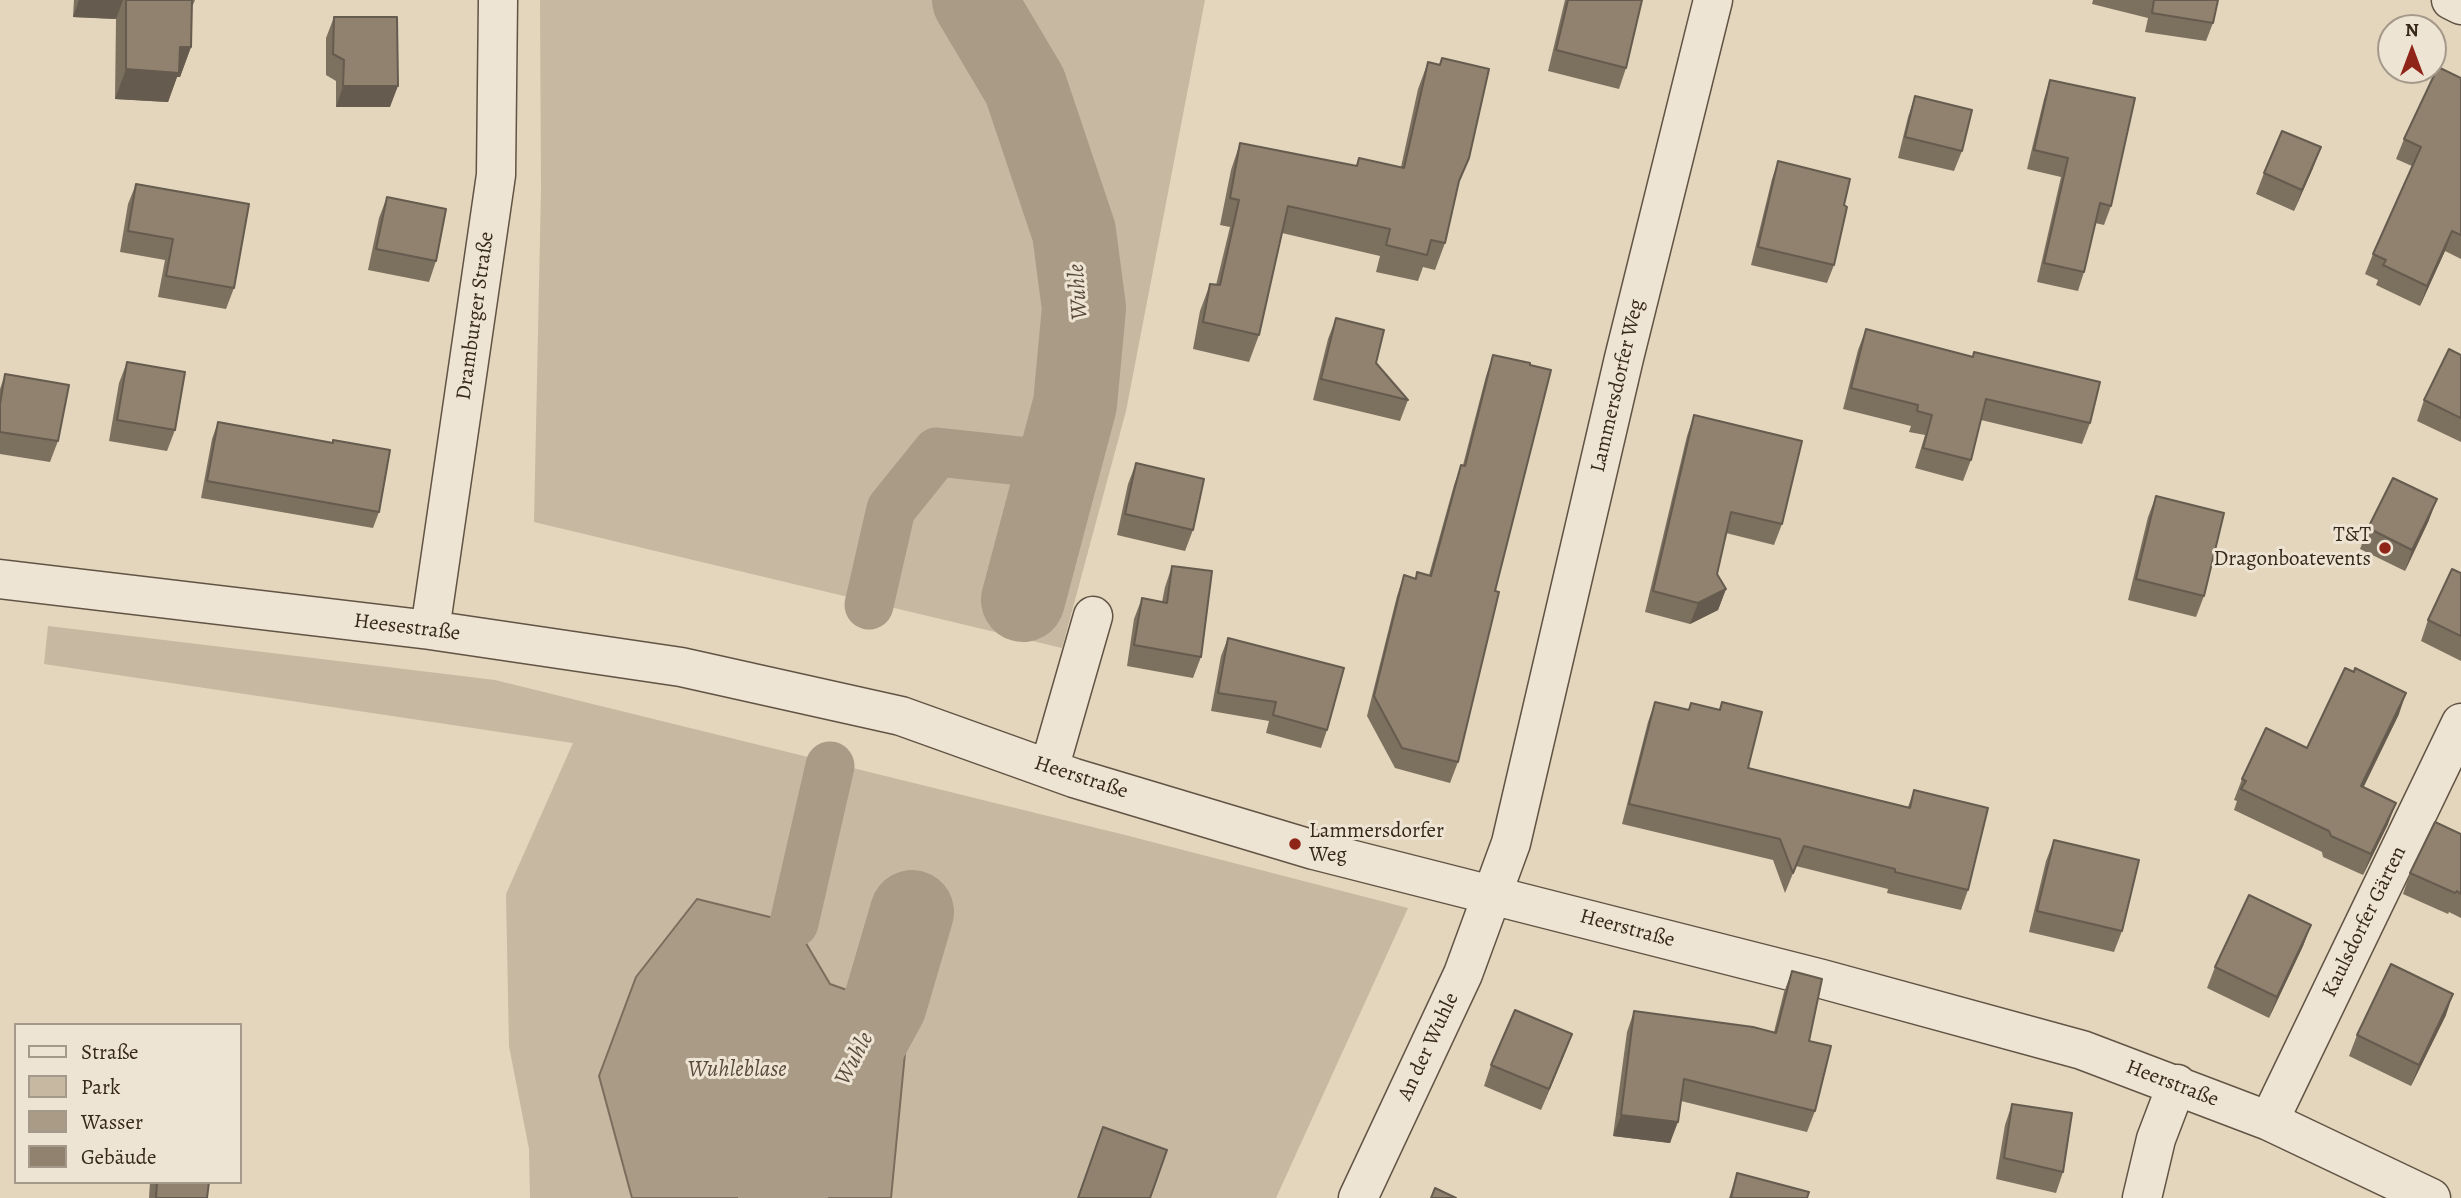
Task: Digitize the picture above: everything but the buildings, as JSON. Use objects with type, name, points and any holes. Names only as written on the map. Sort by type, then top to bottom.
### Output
[{"type":"street","name":"Dramburger Straße","points":[[430,630],[496,175],[498,0]]},
{"type":"street","name":"Lammersdorfer Weg","points":[[1492,894],[1511,843],[1624,358],[1713,0]]},
{"type":"street","points":[[2451,0],[2461,5]]},
{"type":"street","name":"Heesestraße","points":[[0,579],[430,630],[681,667],[811,695]]},
{"type":"street","points":[[1049,769],[1093,616]]},
{"type":"street","name":"Heerstraße","points":[[811,695],[901,716],[1112,790],[1304,847],[1822,979],[2082,1050],[2269,1121],[2431,1198]]},
{"type":"street","name":"Kaulsdorfer Gärten","points":[[2269,1121],[2461,723]]},
{"type":"street","name":"An der Wuhle","points":[[1358,1198],[1463,974],[1492,894]]},
{"type":"street","points":[[2142,1198],[2156,1139],[2177,1084]]},
{"type":"green space","points":[[540,0],[1205,0],[1126,411],[1062,648],[534,522],[541,190]]},
{"type":"green space","points":[[48,626],[495,680],[1125,835],[1408,908],[1276,1198],[891,1198],[909,1012],[830,984],[794,923],[599,1076],[632,1198],[530,1198],[529,1149],[509,1046],[506,894],[573,743],[44,664]]},
{"type":"water","name":"Wuhleblase","points":[[697,899],[794,923],[830,984],[909,1012],[891,1198],[632,1198],[599,1076],[636,977]]},
{"type":"waterway","name":"Wuhle","points":[[974,0],[1025,86],[1074,232],[1084,308],[1075,404],[1023,600]]},
{"type":"waterway","points":[[869,605],[891,509],[937,452],[1057,465]]},
{"type":"waterway","points":[[794,923],[830,766]]},
{"type":"waterway","name":"Wuhle","points":[[780,1198],[885,1004],[912,912]]},
{"type":"place","name":"T&T Dragonboatevents","points":[[2385,548]]},
{"type":"place","name":"Lammersdorfer Weg","points":[[1295,844]]}]
